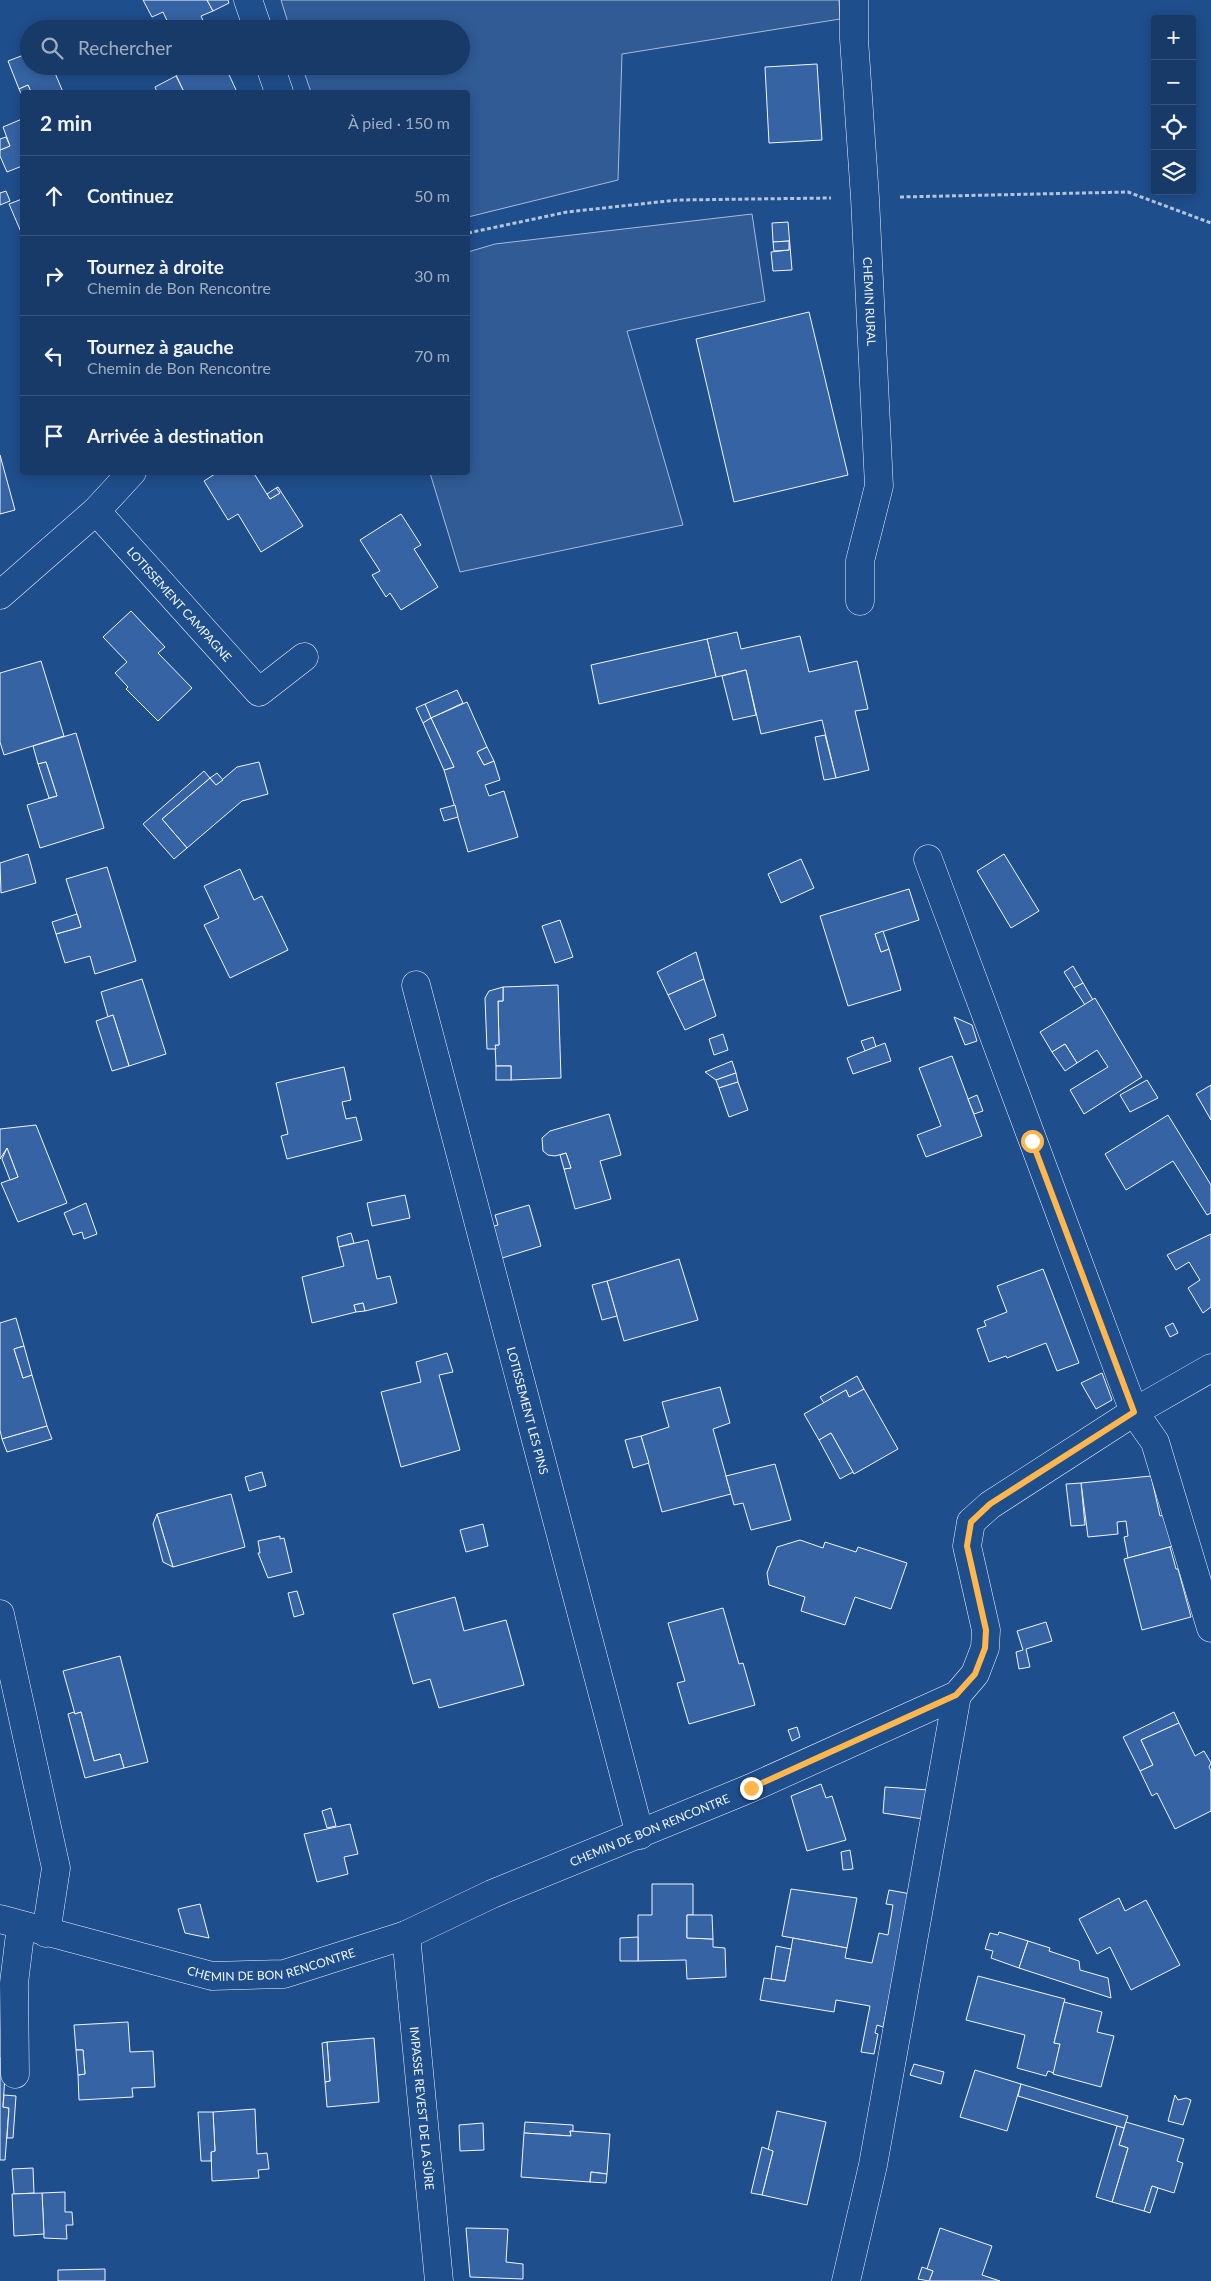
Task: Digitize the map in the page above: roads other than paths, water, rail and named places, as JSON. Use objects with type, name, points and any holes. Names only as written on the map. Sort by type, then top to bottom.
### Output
[{"type":"street","points":[[248,0],[255,20]]},
{"type":"street","name":"CHEMIN RURAL","points":[[854,0],[854,39],[865,198],[879,486],[860,560],[860,601]]},
{"type":"street","points":[[273,75],[278,90]]},
{"type":"street","points":[[0,595],[96,511],[129,475]]},
{"type":"street","name":"LOTISSEMENT CAMPAGNE","points":[[96,511],[259,692],[304,657]]},
{"type":"street","points":[[928,859],[1134,1412],[1155,1442],[1211,1628]]},
{"type":"street","name":"LOTISSEMENT LES PINS","points":[[416,985],[640,1835]]},
{"type":"street","name":"CHEMIN DE BON RENCONTRE","points":[[22,1926],[212,1976],[284,1974],[406,1935],[492,1894],[751,1788],[956,1695],[975,1674],[985,1648],[986,1630],[967,1546],[971,1522],[990,1504],[1134,1412],[1211,1368]]},
{"type":"street","points":[[0,1614],[56,1868],[22,1926],[14,1983],[14,2074]]},
{"type":"street","points":[[846,2281],[873,2165],[956,1695]]},
{"type":"street","name":"IMPASSE REVEST DE LA SÛRE","points":[[406,1935],[439,2281]]}]
